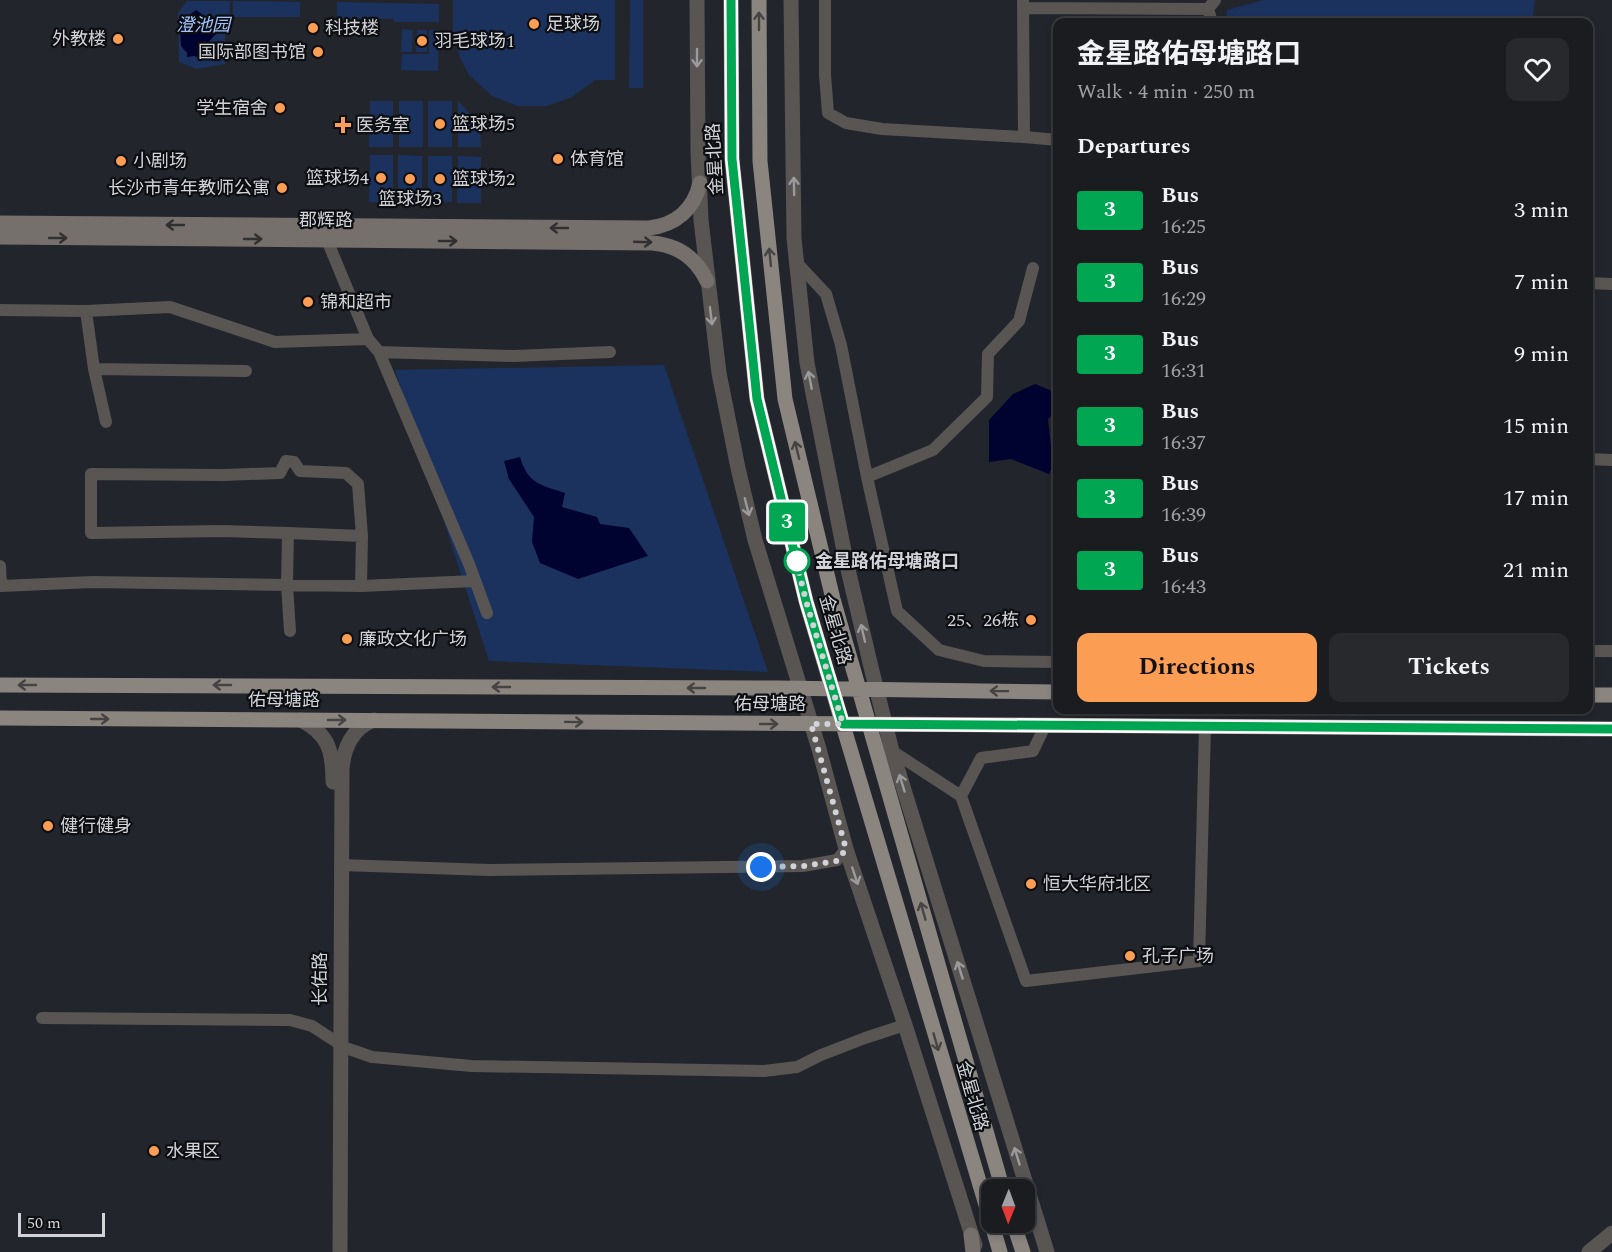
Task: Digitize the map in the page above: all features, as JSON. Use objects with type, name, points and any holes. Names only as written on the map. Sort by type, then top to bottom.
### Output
[{"type":"main road","name":"金星北路","points":[[731,0],[732,159],[757,399],[806,601],[1000,1252]]},
{"type":"main road","name":"金星北路","points":[[759,0],[760,161],[784,399],[833,599],[1000,1179]]},
{"type":"main road","name":"郡辉路","points":[[0,223],[649,228],[669,224],[682,215],[697,194],[700,183]]},
{"type":"main road","name":"郡辉路","points":[[0,237],[663,244],[675,248],[696,262],[707,280]]},
{"type":"main road","name":"佑母塘路","points":[[0,685],[1053,692]]},
{"type":"main road","points":[[1593,695],[1612,695]]},
{"type":"main road","name":"佑母塘路","points":[[0,718],[1612,729]]},
{"type":"main road","points":[[1017,1233],[1023,1252]]},
{"type":"main road","points":[[971,1235],[975,1252]]},
{"type":"street","points":[[697,0],[700,183],[707,280],[721,382],[746,502],[755,540],[846,849],[905,1025],[971,1235]]},
{"type":"street","points":[[791,0],[794,226],[797,263],[807,363],[846,561],[892,751],[1047,1252]]},
{"type":"street","points":[[825,0],[825,75],[828,113],[846,123],[882,129],[1053,140]]},
{"type":"street","points":[[1024,137],[1023,4],[1211,4]]},
{"type":"street","points":[[327,240],[368,339],[379,352],[487,613]]},
{"type":"street","points":[[797,263],[826,294],[841,345],[897,611],[939,650],[984,661],[1053,663]]},
{"type":"street","points":[[867,477],[933,450],[987,397],[988,354],[1019,321],[1033,268]]},
{"type":"street","points":[[1593,283],[1612,284]]},
{"type":"street","points":[[0,310],[86,311],[170,307],[275,342],[368,339]]},
{"type":"street","points":[[86,311],[94,369],[106,422]]},
{"type":"street","points":[[379,352],[514,356],[610,352]]},
{"type":"street","points":[[94,369],[246,371]]},
{"type":"street","points":[[1593,459],[1612,460]]},
{"type":"street","points":[[361,586],[362,536],[358,484],[346,473],[300,471],[294,462],[286,460],[280,472],[224,475],[91,474],[91,533],[221,531],[362,536]]},
{"type":"street","points":[[288,533],[287,585],[290,631]]},
{"type":"street","points":[[0,566],[1,586],[93,582],[361,586],[475,581]]},
{"type":"street","points":[[1593,651],[1612,651]]},
{"type":"street","name":"长佑路","points":[[301,720],[323,736],[330,751],[332,764],[340,1252]]},
{"type":"street","name":"长佑路","points":[[331,1252],[342,771],[344,754],[356,731],[374,720]]},
{"type":"street","points":[[962,796],[981,758],[1033,751],[1046,726]]},
{"type":"street","points":[[892,751],[962,796],[1026,981],[1199,961],[1205,727]]},
{"type":"street","points":[[341,865],[489,870],[804,866],[837,861],[846,849]]},
{"type":"street","points":[[42,1018],[290,1020],[312,1026],[346,1048],[372,1057],[472,1066],[764,1071],[797,1067],[821,1055],[905,1025]]},
{"type":"street","points":[[1589,1252],[1612,1233]]},
{"type":"green space","points":[[453,0],[615,0],[615,80],[595,80],[572,97],[547,106],[518,106],[492,96],[469,75],[460,58],[453,32]]},
{"type":"green space","points":[[630,0],[643,0],[643,88],[629,88]]},
{"type":"green space","points":[[1264,0],[1535,0],[1533,18],[1227,18],[1227,10]]},
{"type":"green space","name":"澄池园","points":[[187,1],[230,1],[229,35],[225,35],[225,64],[196,69],[179,62],[178,13]]},
{"type":"green space","points":[[233,1],[300,2],[300,17],[233,17]]},
{"type":"green space","points":[[337,2],[439,4],[439,22],[337,18]]},
{"type":"green space","points":[[402,29],[413,30],[412,52],[401,52]]},
{"type":"green space","name":"羽毛球场1","points":[[417,30],[427,30],[427,52],[416,52]]},
{"type":"green space","points":[[429,30],[439,30],[438,71],[401,70],[402,54],[429,54]]},
{"type":"green space","points":[[370,101],[393,101],[393,147],[369,147]]},
{"type":"green space","points":[[399,101],[423,101],[423,147],[399,147]]},
{"type":"green space","name":"篮球场5","points":[[428,101],[452,101],[452,147],[428,147]]},
{"type":"green space","points":[[458,101],[478,126],[481,147],[458,147]]},
{"type":"green space","name":"篮球场4","points":[[370,155],[393,155],[393,202],[369,202]]},
{"type":"green space","name":"篮球场3","points":[[398,155],[422,156],[422,202],[398,202]]},
{"type":"green space","name":"篮球场2","points":[[428,156],[452,156],[452,202],[428,202]]},
{"type":"green space","points":[[458,156],[481,157],[481,203],[457,203]]},
{"type":"green space","points":[[664,365],[768,672],[489,661],[395,370]]},
{"type":"shaded area","points":[[196,10],[212,22],[219,32],[208,44],[209,60],[203,57],[187,57],[187,53],[181,46],[182,21]]},
{"type":"shaded area","points":[[1035,384],[1053,391],[1053,415],[1048,419],[1053,465],[1049,474],[1011,459],[989,462],[989,420],[1013,394]]},
{"type":"shaded area","points":[[520,457],[527,473],[536,482],[565,493],[562,507],[597,517],[600,524],[629,528],[648,556],[578,579],[540,563],[532,542],[534,517],[509,479],[504,461]]},
{"type":"bus line","name":"3","points":[[731,0],[732,159],[757,399],[806,601],[843,724],[1612,729]]},
{"type":"place","name":"足球场","points":[[534,24]]},
{"type":"place","name":"科技楼","points":[[313,28]]},
{"type":"place","name":"外教楼","points":[[118,39]]},
{"type":"place","name":"羽毛球场1","points":[[422,41]]},
{"type":"place","name":"国际部图书馆","points":[[318,52]]},
{"type":"place","name":"学生宿舍","points":[[280,108]]},
{"type":"place","name":"篮球场5","points":[[440,124]]},
{"type":"place","name":"医务室","points":[[343,125]]},
{"type":"place","name":"体育馆","points":[[558,159]]},
{"type":"place","name":"小剧场","points":[[121,161]]},
{"type":"place","name":"篮球场4","points":[[381,178]]},
{"type":"place","name":"篮球场3","points":[[410,179]]},
{"type":"place","name":"篮球场2","points":[[440,179]]},
{"type":"place","name":"长沙市青年教师公寓","points":[[282,188]]},
{"type":"place","name":"锦和超市","points":[[308,302]]},
{"type":"place","name":"金星路佑母塘路口","points":[[797,561]]},
{"type":"place","name":"25、26栋","points":[[1031,620]]},
{"type":"place","name":"廉政文化广场","points":[[347,639]]},
{"type":"place","name":"健行健身","points":[[48,826]]},
{"type":"place","name":"恒大华府北区","points":[[1031,884]]},
{"type":"place","name":"孔子广场","points":[[1130,956]]},
{"type":"place","name":"水果区","points":[[154,1151]]},
{"type":"route","points":[[761,867],[804,866],[837,861],[846,849],[811,724],[843,724],[795,556],[797,561]]}]
